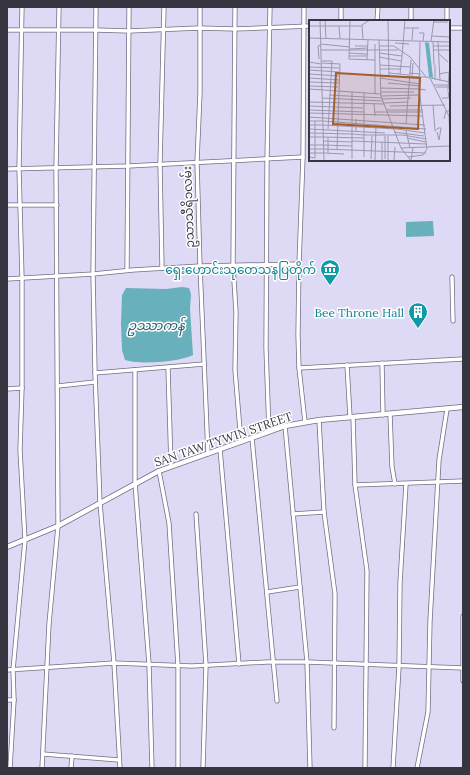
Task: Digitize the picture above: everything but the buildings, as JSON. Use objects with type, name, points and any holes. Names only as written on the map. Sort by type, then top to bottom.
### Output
[{"type":"street","points":[[10,768],[14,700],[12,670],[25,540],[20,450],[22,388],[22,278],[19,169],[22,7]]},
{"type":"street","points":[[42,768],[47,668],[58,526],[56,168],[59,7]]},
{"type":"street","points":[[96,7],[93,274],[95,382],[100,503],[114,663],[120,768]]},
{"type":"street","points":[[127,270],[129,7]]},
{"type":"street","points":[[162,268],[160,164],[164,7]]},
{"type":"street","name":"ဥသာသီရိ၁လမ်း","points":[[200,7],[200,93],[197,162],[208,454]]},
{"type":"street","points":[[235,7],[235,370],[241,442]]},
{"type":"street","points":[[269,432],[266,348],[266,159],[270,7]]},
{"type":"street","points":[[304,7],[303,157],[298,335],[299,368],[305,422]]},
{"type":"street","points":[[341,7],[341,20]]},
{"type":"street","points":[[377,20],[378,7]]},
{"type":"street","points":[[411,7],[411,20]]},
{"type":"street","points":[[447,7],[447,20]]},
{"type":"street","points":[[7,30],[129,31],[309,26]]},
{"type":"street","points":[[450,28],[463,28]]},
{"type":"street","points":[[7,169],[128,166],[303,157]]},
{"type":"street","points":[[7,205],[57,205]]},
{"type":"street","points":[[7,279],[200,266],[299,264]]},
{"type":"street","points":[[452,277],[453,321]]},
{"type":"street","points":[[299,368],[463,359]]},
{"type":"street","points":[[95,373],[204,364]]},
{"type":"street","points":[[382,364],[383,415]]},
{"type":"street","points":[[347,365],[352,417],[355,485],[368,571],[364,768]]},
{"type":"street","points":[[168,368],[171,466]]},
{"type":"street","points":[[135,370],[135,483],[149,664],[152,768]]},
{"type":"street","points":[[58,386],[95,382]]},
{"type":"street","points":[[7,389],[22,388]]},
{"type":"street","name":"SAN TAW TYWIN STREET","points":[[7,547],[58,526],[159,471],[285,426],[319,420],[463,408]]},
{"type":"street","points":[[417,768],[428,712],[430,621],[439,460],[447,409]]},
{"type":"street","points":[[390,414],[392,467],[395,484]]},
{"type":"street","points":[[319,420],[324,512],[336,594],[334,728]]},
{"type":"street","points":[[285,426],[307,662],[310,768]]},
{"type":"street","points":[[252,438],[277,700]]},
{"type":"street","points":[[220,449],[239,664]]},
{"type":"street","points":[[159,471],[169,523],[178,666],[178,768]]},
{"type":"street","points":[[355,485],[463,481]]},
{"type":"street","points":[[393,768],[399,667],[400,583],[406,484]]},
{"type":"street","points":[[293,514],[324,512]]},
{"type":"street","points":[[196,514],[206,665],[203,768]]},
{"type":"street","points":[[267,592],[300,587]]},
{"type":"street","points":[[463,616],[463,681]]},
{"type":"street","points":[[7,670],[114,663],[178,666],[307,662],[367,666],[463,668]]},
{"type":"street","points":[[7,700],[14,700]]},
{"type":"street","points":[[7,729],[12,730]]},
{"type":"street","points":[[43,754],[119,760]]},
{"type":"street","points":[[71,768],[72,756]]},
{"type":"water","points":[[433,221],[434,236],[406,237],[406,222]]},
{"type":"water","name":"ဥဿာကန်","points":[[182,287],[189,288],[191,294],[190,309],[193,355],[159,362],[132,362],[125,360],[122,350],[121,324],[122,295],[126,288],[166,289]]},
{"type":"place","name":"ရှေးဟောင်းသုတေသနပြတိုက်","points":[[330,286]]},
{"type":"place","name":"Bee Throne Hall","points":[[418,329]]}]
